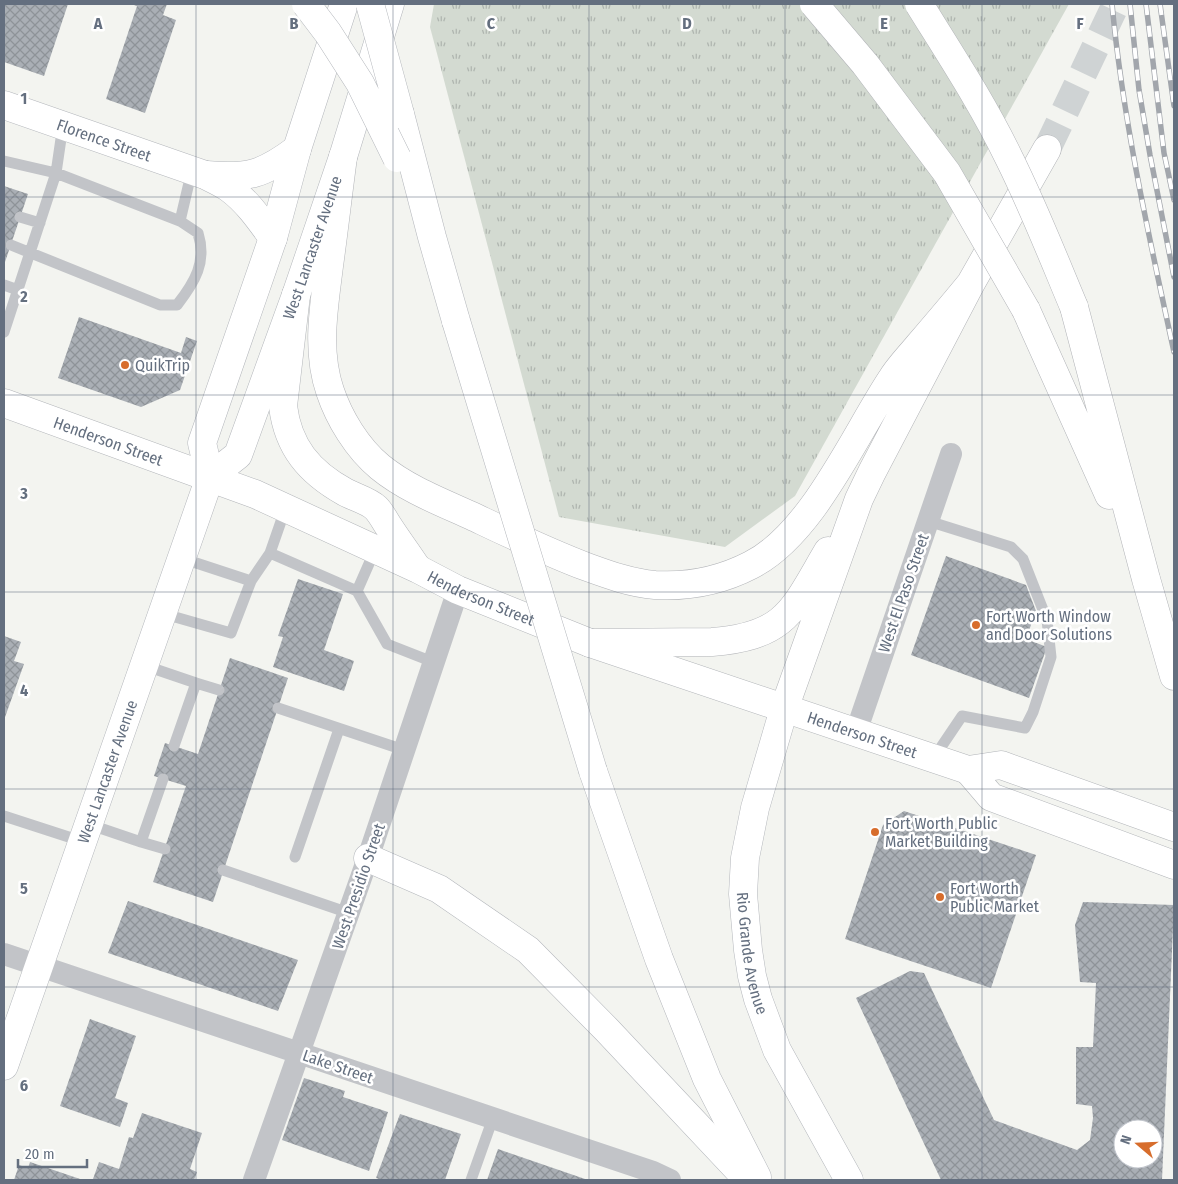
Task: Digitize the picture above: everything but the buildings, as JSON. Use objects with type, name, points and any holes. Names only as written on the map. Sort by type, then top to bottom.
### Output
[{"type":"main road","points":[[306,4],[328,33],[360,83],[398,158],[432,237]]},
{"type":"main road","points":[[210,477],[202,443],[273,238],[297,149],[344,4]]},
{"type":"main road","points":[[370,4],[456,321],[593,771],[659,959],[706,1079],[759,1180]]},
{"type":"main road","name":"West Lancaster Avenue","points":[[4,1066],[84,832],[210,477],[238,455],[343,158],[390,4]]},
{"type":"main road","points":[[814,4],[865,64],[947,173],[1026,310],[1146,579]]},
{"type":"main road","points":[[919,4],[983,108],[1009,157],[1030,201],[1074,307],[1146,579],[1174,676]]},
{"type":"main road","name":"Florence Street","points":[[4,105],[198,172],[229,188],[254,211],[273,238]]},
{"type":"main road","name":"Florence Street","points":[[198,172],[232,177],[255,174],[277,164],[297,149]]},
{"type":"main road","points":[[590,643],[719,642],[759,634],[774,626],[794,608],[859,499],[910,396],[971,283],[1048,149]]},
{"type":"main road","points":[[343,158],[323,316],[322,347],[324,370],[330,391],[351,433],[379,466],[413,489],[562,558],[636,582],[655,585],[675,585],[714,580],[751,565],[783,541],[812,508],[892,377],[971,283]]},
{"type":"main road","points":[[296,295],[283,406],[284,420],[290,436],[298,452],[316,472],[334,486],[375,507],[418,569]]},
{"type":"main road","name":"Henderson Street","points":[[4,403],[210,477],[286,507],[418,569],[458,590],[590,643],[968,770],[1001,765],[1174,826]]},
{"type":"main road","name":"Rio Grande Avenue","points":[[849,1180],[777,1050],[758,999],[748,950],[743,894],[745,858],[755,808],[784,709],[859,499]]},
{"type":"main road","points":[[968,770],[991,797],[1174,865]]},
{"type":"main road","points":[[368,858],[439,889],[528,950],[607,1030],[748,1180]]},
{"type":"street","name":"West El Paso Street","points":[[856,732],[951,454]]},
{"type":"street","name":"West Presidio Street","points":[[254,1180],[368,858],[458,590]]},
{"type":"street","name":"Lake Street","points":[[4,954],[653,1172],[670,1180]]},
{"type":"lane","points":[[4,332],[56,173],[63,125]]},
{"type":"lane","points":[[4,161],[56,173],[180,221],[198,232],[202,246],[201,262],[191,287],[178,305],[160,305],[11,244]]},
{"type":"lane","points":[[180,221],[198,172]]},
{"type":"lane","points":[[20,217],[40,223]]},
{"type":"lane","points":[[4,285],[18,290]]},
{"type":"lane","points":[[161,614],[230,633],[251,581],[270,553],[286,507]]},
{"type":"lane","points":[[928,521],[1011,547],[1023,559],[1047,620],[1051,656],[1033,712],[1025,728],[962,716],[933,759]]},
{"type":"lane","points":[[358,591],[375,550]]},
{"type":"lane","points":[[270,553],[358,591],[386,644],[433,662]]},
{"type":"lane","points":[[181,558],[251,581]]},
{"type":"lane","points":[[143,665],[219,690]]},
{"type":"lane","points":[[174,746],[196,683]]},
{"type":"lane","points":[[278,708],[404,750]]},
{"type":"lane","points":[[295,857],[339,729]]},
{"type":"lane","points":[[141,842],[163,779]]},
{"type":"lane","points":[[4,816],[141,842],[165,850]]},
{"type":"lane","points":[[224,870],[348,913]]},
{"type":"lane","points":[[471,1180],[493,1118]]},
{"type":"green space","points":[[434,4],[1069,4],[795,496],[725,547],[559,517],[430,27]]},
{"type":"tunnel","points":[[1047,149],[1116,4]]},
{"type":"railway","points":[[1112,4],[1130,135],[1146,222],[1174,352]]},
{"type":"railway","points":[[1130,4],[1139,90],[1174,277]]},
{"type":"railway","points":[[1146,4],[1164,153],[1174,200]]},
{"type":"railway","points":[[1160,4],[1174,106]]},
{"type":"place","name":"QuikTrip","points":[[125,365]]},
{"type":"place","name":"Fort Worth Window and Door Solutions","points":[[976,625]]},
{"type":"place","name":"Fort Worth Public Market Building","points":[[875,832]]},
{"type":"place","name":"Fort Worth Public Market","points":[[940,897]]}]
